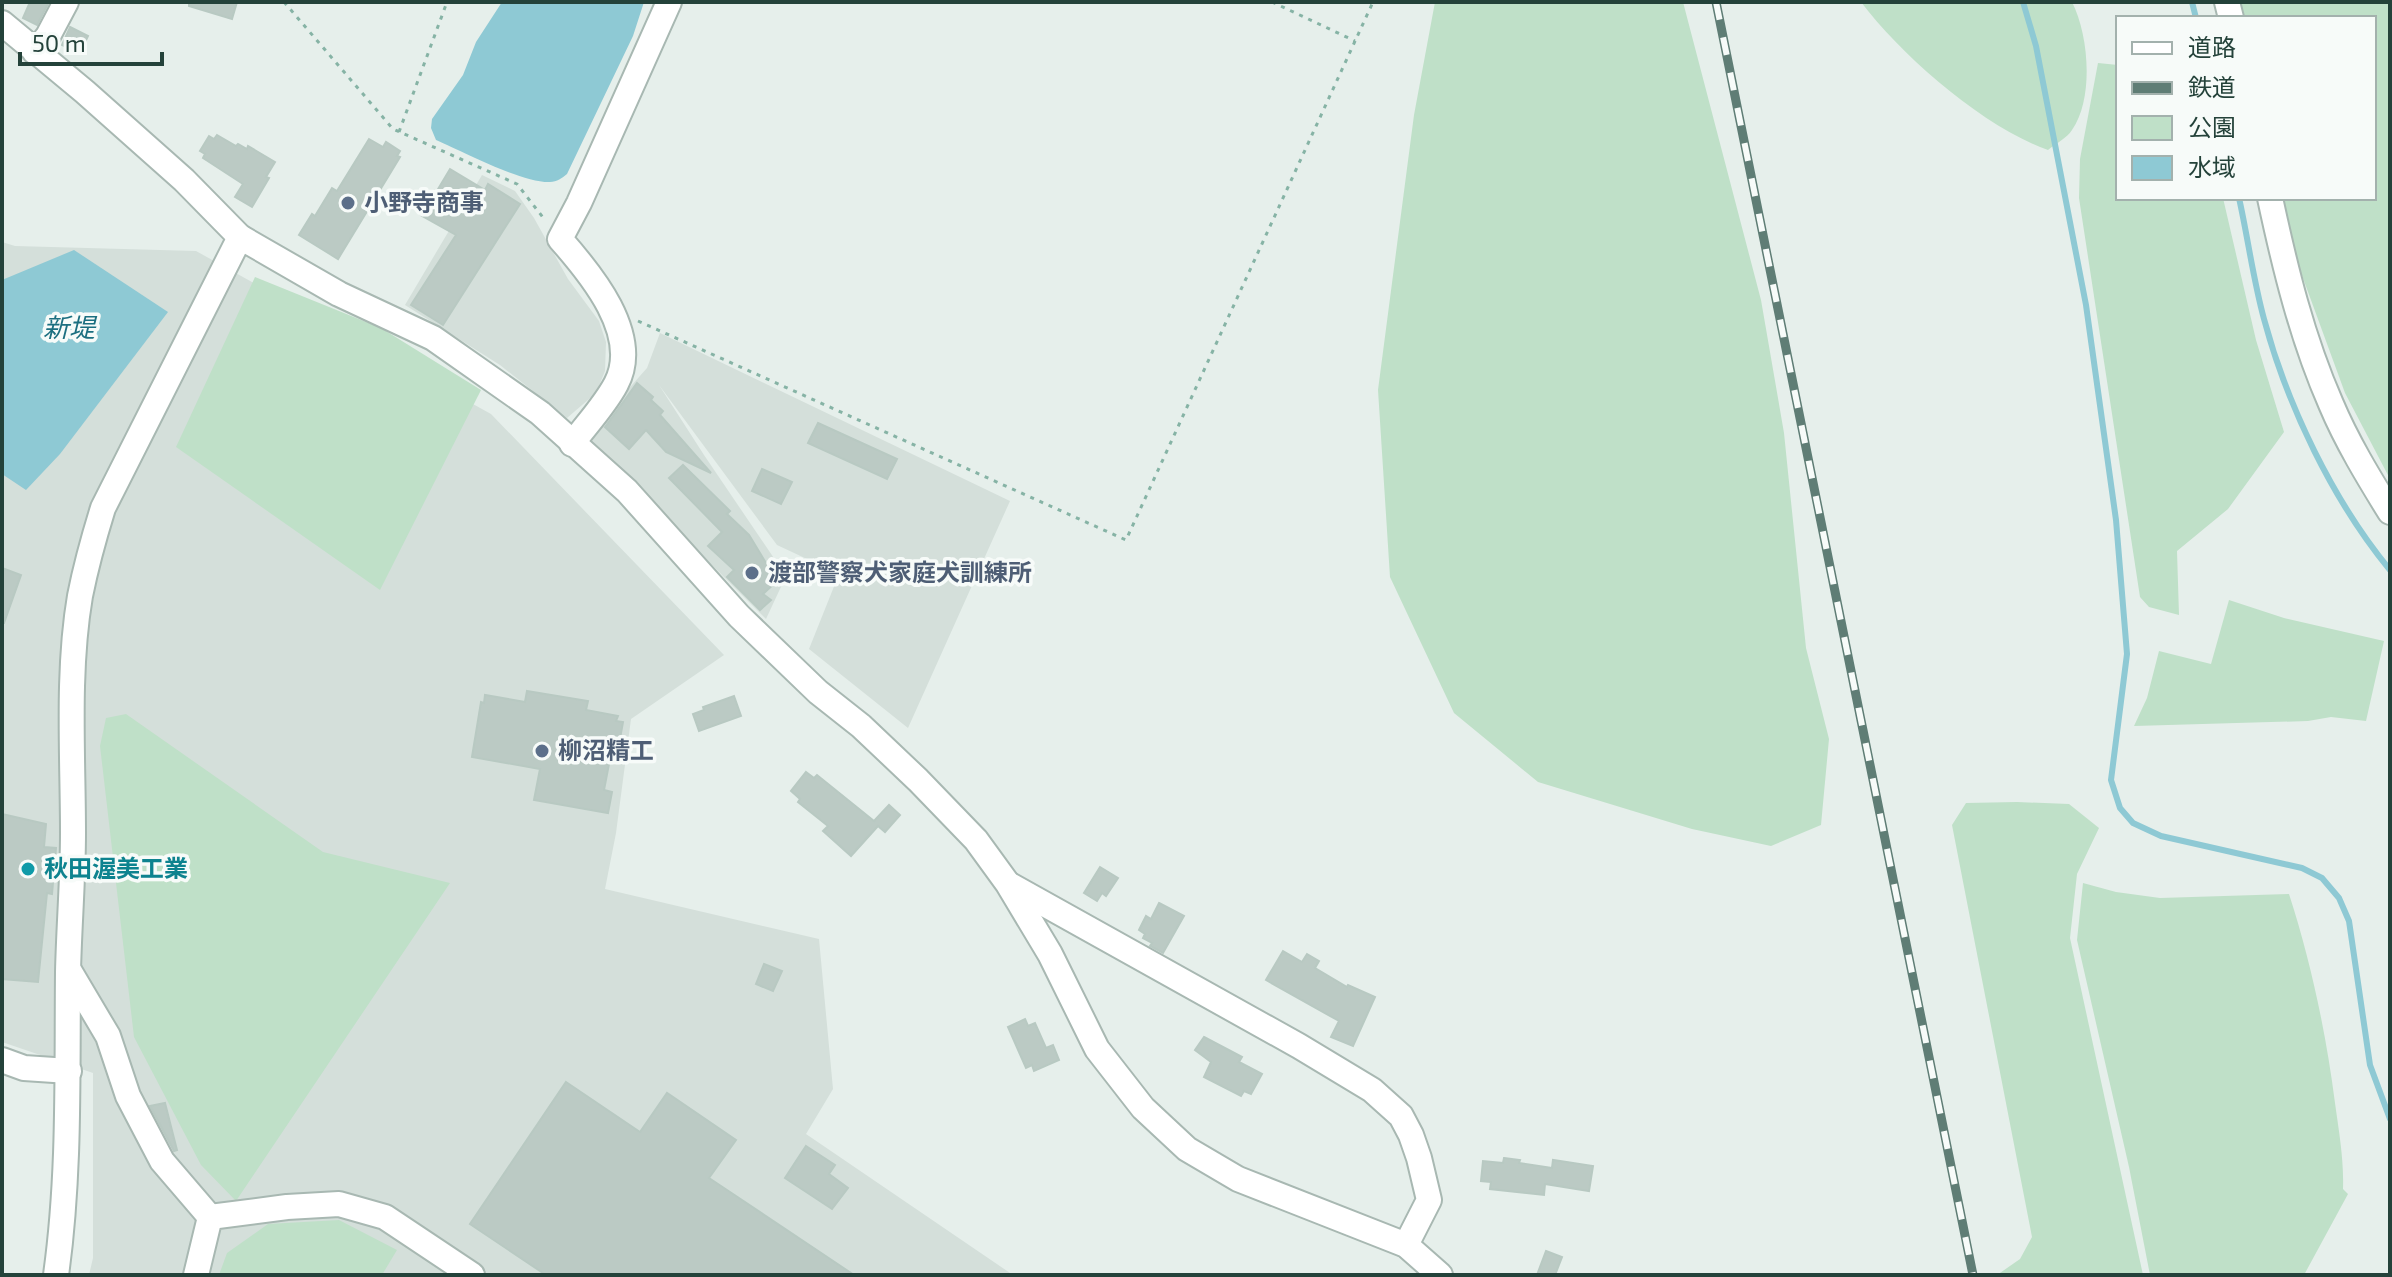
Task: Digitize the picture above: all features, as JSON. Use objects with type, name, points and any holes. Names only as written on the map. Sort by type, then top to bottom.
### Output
[{"type":"street","points":[[35,52],[48,36],[66,2]]},
{"type":"street","points":[[572,444],[616,384],[626,356],[614,318],[592,275],[560,239],[669,2]]},
{"type":"street","points":[[2,23],[184,180],[240,237],[339,294],[433,338],[540,413],[627,491],[750,627],[818,692],[861,726],[976,840],[1008,884],[1050,954],[1097,1049],[1143,1108],[1187,1149],[1238,1179],[1406,1245],[1440,1275]]},
{"type":"street","points":[[2270,200],[2286,272],[2313,359],[2332,407],[2390,512]]},
{"type":"street","points":[[56,1275],[63,1227],[69,1071],[74,669],[80,599],[90,549],[103,508],[240,237]]},
{"type":"street","points":[[1008,884],[1299,1046],[1372,1090],[1401,1116],[1419,1158],[1429,1200],[1406,1245]]},
{"type":"street","points":[[68,970],[108,1036],[128,1096],[162,1161],[210,1217]]},
{"type":"street","points":[[2,1060],[24,1068],[69,1071]]},
{"type":"street","points":[[210,1217],[339,1204],[385,1217],[472,1275]]},
{"type":"street","points":[[196,1275],[210,1217]]},
{"type":"path","points":[[284,2],[393,129],[517,184],[560,239]]},
{"type":"path","points":[[399,132],[447,2]]},
{"type":"path","points":[[1272,2],[1355,41]]},
{"type":"path","points":[[614,318],[642,321],[1126,540],[1373,2]]},
{"type":"shaded area","points":[[482,175],[515,191],[568,279],[599,321],[606,342],[605,371],[596,393],[567,418],[500,365],[405,305]]},
{"type":"shaded area","points":[[2,242],[15,246],[196,251],[491,414],[724,655],[631,719],[616,833],[605,889],[819,939],[833,1089],[806,1134],[1013,1275],[89,1275],[93,1258],[93,1073],[2,1042]]},
{"type":"shaded area","points":[[660,333],[1010,501],[908,728],[809,649],[839,574],[777,545],[659,385],[786,576],[766,619],[585,438],[647,368]]},
{"type":"green space","points":[[1435,2],[1683,2],[1761,300],[1784,433],[1806,648],[1829,739],[1821,825],[1771,846],[1692,829],[1538,782],[1454,713],[1390,577],[1378,390],[1414,115]]},
{"type":"green space","points":[[1861,2],[2072,2],[2082,32],[2087,67],[2084,102],[2072,130],[2048,150],[1997,125],[1921,66],[1898,45]]},
{"type":"green space","points":[[2234,2],[2390,2],[2390,479],[2345,393],[2300,270],[2282,200],[2376,200],[2376,16],[2238,16]]},
{"type":"green space","points":[[2098,63],[2116,65],[2116,200],[2223,200],[2256,340],[2284,432],[2228,509],[2177,551],[2179,615],[2149,607],[2140,597],[2079,198],[2080,159]]},
{"type":"green space","points":[[255,277],[381,328],[481,390],[380,590],[176,447]]},
{"type":"green space","points":[[2229,600],[2284,618],[2384,641],[2366,721],[2331,717],[2308,721],[2134,726],[2147,698],[2159,651],[2211,664]]},
{"type":"green space","points":[[126,714],[323,852],[450,883],[236,1201],[201,1165],[134,1037],[100,746],[106,718]]},
{"type":"green space","points":[[1966,803],[2069,804],[2099,828],[2077,874],[2070,938],[2143,1275],[1997,1275],[2020,1259],[2032,1237],[1952,825]]},
{"type":"green space","points":[[2083,883],[2116,892],[2160,898],[2289,894],[2322,1024],[2340,1135],[2343,1189],[2348,1194],[2304,1275],[2150,1275],[2129,1167],[2077,940]]},
{"type":"green space","points":[[339,1220],[397,1250],[382,1275],[219,1275],[227,1253],[268,1224]]},
{"type":"water","points":[[502,2],[644,2],[633,36],[567,174],[555,181],[524,178],[493,166],[436,140],[431,128],[432,119],[463,75],[476,42]]},
{"type":"water","name":"新堤","points":[[74,250],[168,312],[60,454],[26,490],[2,474],[2,280]]},
{"type":"building","points":[[30,2],[49,2],[37,25],[23,18]]},
{"type":"building","points":[[189,2],[237,2],[232,19],[189,6]]},
{"type":"building","points":[[70,27],[88,36],[80,53],[62,45]]},
{"type":"building","points":[[217,135],[236,146],[238,144],[247,149],[248,146],[275,162],[252,207],[235,197],[243,184],[203,158],[205,154],[200,151],[209,136],[214,139]]},
{"type":"building","name":"小野寺商事","points":[[369,139],[383,147],[386,142],[400,151],[397,156],[400,157],[338,259],[299,235],[332,188],[337,191]]},
{"type":"building","points":[[450,169],[485,190],[488,184],[520,204],[443,325],[411,305],[456,235],[422,216]]},
{"type":"building","points":[[637,383],[653,397],[651,400],[663,411],[660,415],[711,473],[666,452],[646,430],[629,449],[605,427]]},
{"type":"building","points":[[818,423],[897,459],[887,479],[808,443]]},
{"type":"building","points":[[683,465],[730,511],[727,514],[749,535],[777,581],[763,594],[771,600],[760,610],[727,577],[734,570],[708,546],[722,532],[669,478]]},
{"type":"building","points":[[762,469],[792,482],[781,504],[752,491]]},
{"type":"building","points":[[2,568],[21,575],[4,623],[2,623]]},
{"type":"building","name":"柳沼精工","points":[[527,691],[588,701],[586,710],[618,716],[616,721],[623,722],[619,744],[613,743],[604,790],[612,792],[608,813],[534,800],[540,769],[472,757],[481,702],[484,703],[485,695],[525,702]]},
{"type":"building","points":[[734,696],[741,716],[699,731],[693,714]]},
{"type":"building","points":[[806,772],[814,778],[817,775],[874,821],[889,805],[900,815],[885,832],[878,826],[851,856],[823,831],[828,826],[798,802],[800,799],[791,791]]},
{"type":"building","points":[[2,814],[46,824],[44,847],[56,848],[52,894],[47,893],[38,982],[2,979]]},
{"type":"building","points":[[1100,867],[1118,878],[1106,896],[1102,893],[1097,901],[1084,893]]},
{"type":"building","points":[[1159,903],[1184,916],[1163,953],[1150,946],[1152,943],[1143,938],[1145,934],[1139,930],[1146,916],[1151,919]]},
{"type":"building","points":[[1283,951],[1302,962],[1307,954],[1319,961],[1315,968],[1347,987],[1375,997],[1353,1046],[1331,1037],[1339,1021],[1266,980]]},
{"type":"building","points":[[764,964],[782,971],[773,991],[756,984]]},
{"type":"building","points":[[1025,1019],[1028,1026],[1035,1023],[1046,1048],[1053,1045],[1059,1060],[1034,1071],[1032,1065],[1026,1068],[1008,1027]]},
{"type":"building","points":[[1204,1037],[1242,1057],[1239,1062],[1262,1074],[1251,1094],[1244,1091],[1241,1096],[1204,1077],[1211,1062],[1195,1050]]},
{"type":"building","points":[[566,1082],[640,1132],[667,1093],[736,1140],[709,1178],[854,1275],[546,1275],[470,1224]]},
{"type":"building","points":[[165,1103],[177,1150],[174,1151],[150,1106]]},
{"type":"building","points":[[806,1146],[835,1165],[829,1174],[848,1188],[832,1209],[785,1178]]},
{"type":"building","points":[[1504,1158],[1552,1168],[1553,1160],[1593,1166],[1589,1191],[1545,1184],[1544,1195],[1490,1189],[1491,1182],[1481,1181],[1483,1161],[1503,1163]]},
{"type":"building","points":[[1546,1251],[1562,1257],[1555,1275],[1537,1275]]},
{"type":"waterway","points":[[2023,2],[2036,46],[2086,305],[2116,520],[2127,654],[2111,780],[2120,808],[2133,823],[2161,836],[2302,868],[2322,878],[2339,898],[2349,921],[2370,1065],[2390,1119]]},
{"type":"waterway","points":[[2192,2],[2196,16]]},
{"type":"waterway","points":[[2239,200],[2260,304],[2285,385],[2331,483],[2390,570]]},
{"type":"railway","points":[[1716,2],[1973,1275]]},
{"type":"place","name":"小野寺商事","points":[[348,203]]},
{"type":"place","name":"渡部警察犬家庭犬訓練所","points":[[752,573]]},
{"type":"place","name":"柳沼精工","points":[[542,751]]},
{"type":"place","name":"秋田渥美工業","points":[[28,869]]}]
